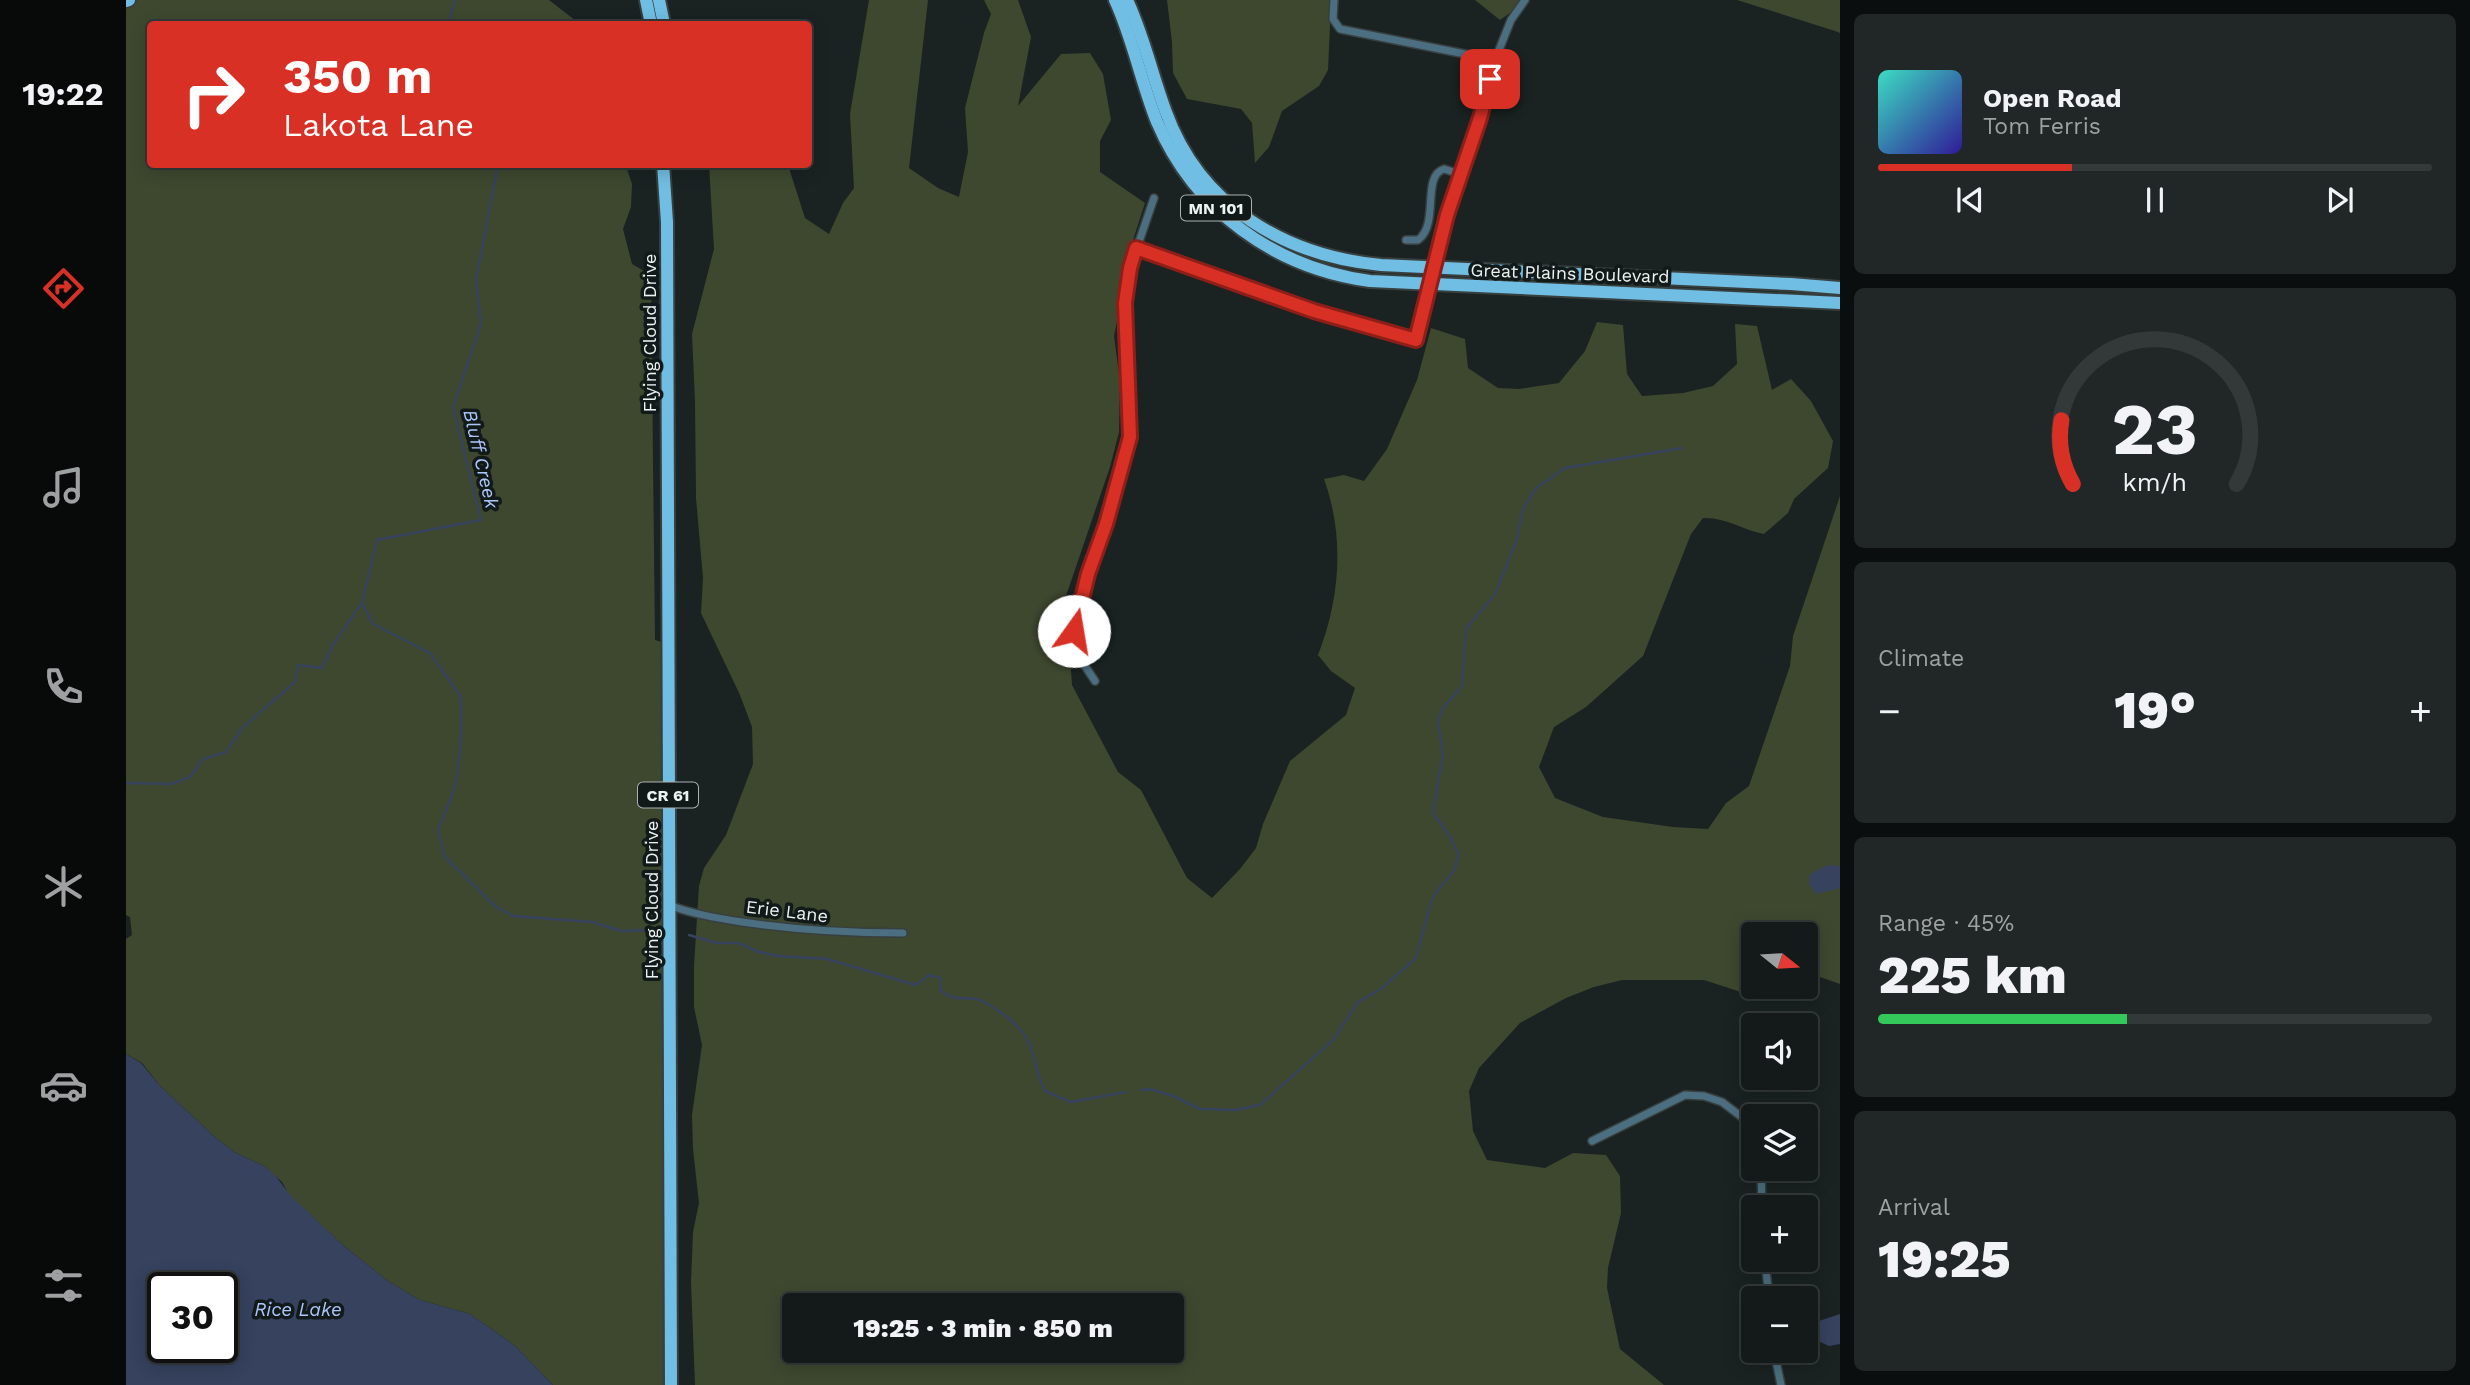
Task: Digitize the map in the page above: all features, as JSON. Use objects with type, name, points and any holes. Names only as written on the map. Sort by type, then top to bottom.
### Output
[{"type":"main road","points":[[659,0],[663,21]]},
{"type":"main road","name":"Great Plains Boulevard","points":[[1115,0],[1163,136],[1185,173],[1225,217],[1248,236],[1321,272],[1370,281],[1430,285],[1840,303]]},
{"type":"main road","name":"Great Plains Boulevard","points":[[1127,0],[1176,136],[1197,170],[1235,209],[1273,235],[1328,257],[1381,265],[1840,288]]},
{"type":"main road","points":[[646,4],[650,21]]},
{"type":"main road","name":"Flying Cloud Drive","points":[[666,168],[671,1385]]},
{"type":"street","points":[[1334,0],[1333,19],[1340,29],[1495,60]]},
{"type":"street","points":[[1136,248],[1314,311],[1416,340],[1433,267],[1460,174],[1480,118],[1495,60],[1511,20],[1525,0]]},
{"type":"street","points":[[1406,240],[1418,240],[1423,236],[1431,208],[1432,181],[1435,174],[1444,169],[1460,174]]},
{"type":"street","points":[[1095,681],[1085,666],[1074,631],[1088,574],[1106,524],[1130,437],[1125,303],[1130,268],[1154,198]]},
{"type":"street","name":"Erie Lane","points":[[668,905],[700,915],[793,929],[904,933]]},
{"type":"street","points":[[1592,1141],[1685,1095],[1704,1096],[1723,1102],[1741,1116]]},
{"type":"street","points":[[1776,1363],[1781,1385]]},
{"type":"green space","points":[[126,0],[549,0],[576,21],[147,21],[147,168],[627,168],[632,184],[631,207],[623,229],[632,264],[651,275],[655,640],[668,644],[671,1385],[553,1385],[514,1345],[470,1314],[420,1300],[388,1281],[345,1247],[289,1195],[282,1182],[264,1166],[234,1152],[215,1137],[160,1086],[142,1063],[126,1054],[126,939],[132,935],[130,917],[126,915]]},
{"type":"green space","points":[[869,0],[928,0],[909,168],[938,188],[959,197],[968,152],[965,108],[991,14],[984,0],[1018,0],[1031,37],[1018,106],[1061,54],[1090,53],[1103,74],[1111,120],[1100,141],[1100,172],[1145,203],[1134,237],[1114,336],[1120,381],[1119,432],[1110,467],[1066,596],[1072,685],[1118,772],[1141,790],[1187,878],[1212,898],[1256,848],[1263,824],[1290,761],[1346,715],[1355,688],[1331,671],[1318,655],[1331,612],[1337,568],[1335,523],[1324,479],[1344,475],[1364,481],[1387,449],[1417,380],[1431,328],[1465,339],[1468,368],[1498,388],[1519,389],[1559,383],[1585,351],[1597,322],[1623,325],[1627,374],[1642,396],[1683,393],[1713,386],[1737,364],[1735,324],[1757,326],[1772,390],[1791,379],[1811,401],[1833,441],[1828,468],[1794,499],[1788,513],[1764,534],[1719,520],[1703,518],[1691,534],[1643,656],[1586,707],[1554,727],[1539,767],[1555,798],[1603,817],[1708,829],[1726,803],[1749,786],[1790,666],[1793,636],[1840,496],[1840,984],[1818,976],[1818,922],[1741,922],[1741,992],[1704,980],[1622,980],[1594,987],[1566,998],[1520,1023],[1479,1068],[1469,1091],[1473,1131],[1487,1160],[1545,1168],[1573,1153],[1606,1155],[1620,1176],[1621,1213],[1608,1268],[1607,1288],[1620,1349],[1664,1385],[695,1385],[691,1282],[693,1232],[699,1203],[692,1115],[702,1045],[694,1007],[699,886],[704,868],[726,835],[753,764],[752,727],[740,695],[701,613],[703,578],[696,498],[692,334],[714,249],[709,168],[789,168],[805,218],[829,234],[843,203],[854,188],[850,114]]},
{"type":"green space","points":[[1167,0],[1334,0],[1331,4],[1328,70],[1319,86],[1282,111],[1269,147],[1255,163],[1252,123],[1241,109],[1187,99],[1173,73]]},
{"type":"green space","points":[[1475,0],[1522,0],[1520,6],[1500,20]]},
{"type":"green space","points":[[1737,0],[1840,0],[1840,33],[1835,31]]},
{"type":"water","points":[[1828,865],[1840,866],[1840,888],[1816,894],[1809,884],[1810,874]]},
{"type":"water","name":"Rice Lake","points":[[126,1054],[141,1063],[160,1086],[215,1137],[234,1152],[264,1166],[275,1175],[290,1195],[345,1247],[388,1281],[420,1300],[470,1314],[514,1345],[553,1385],[126,1385]]},
{"type":"water","points":[[1840,1314],[1840,1344],[1829,1346],[1818,1341],[1819,1321]]},
{"type":"waterway","name":"Bluff Creek","points":[[449,21],[455,0]]},
{"type":"waterway","name":"Bluff Creek","points":[[126,783],[171,784],[190,777],[203,759],[226,752],[242,728],[295,682],[298,665],[322,668],[332,646],[362,603],[377,540],[481,520],[453,407],[481,324],[476,280],[497,168]]},
{"type":"waterway","points":[[1141,1090],[1150,1089],[1173,1096],[1200,1109],[1235,1110],[1260,1105],[1333,1040],[1358,1002],[1381,989],[1416,958],[1432,898],[1454,870],[1459,854],[1433,813],[1443,753],[1438,722],[1442,709],[1462,686],[1466,629],[1495,594],[1518,536],[1522,511],[1536,488],[1565,468],[1682,448]]},
{"type":"waterway","points":[[362,603],[373,624],[430,653],[461,697],[461,742],[457,775],[452,796],[438,829],[444,856],[495,906],[513,916],[592,922],[621,931],[655,930]]},
{"type":"waterway","points":[[689,935],[716,943],[738,943],[778,956],[827,959],[916,985],[929,975],[940,978],[941,991],[947,995],[982,1001],[1016,1025],[1027,1038],[1045,1091],[1071,1102],[1126,1092]]},
{"type":"route","points":[[1074,631],[1088,574],[1106,524],[1130,437],[1125,303],[1126,286],[1136,248],[1314,311],[1416,340],[1447,215],[1480,118],[1490,79]]}]
